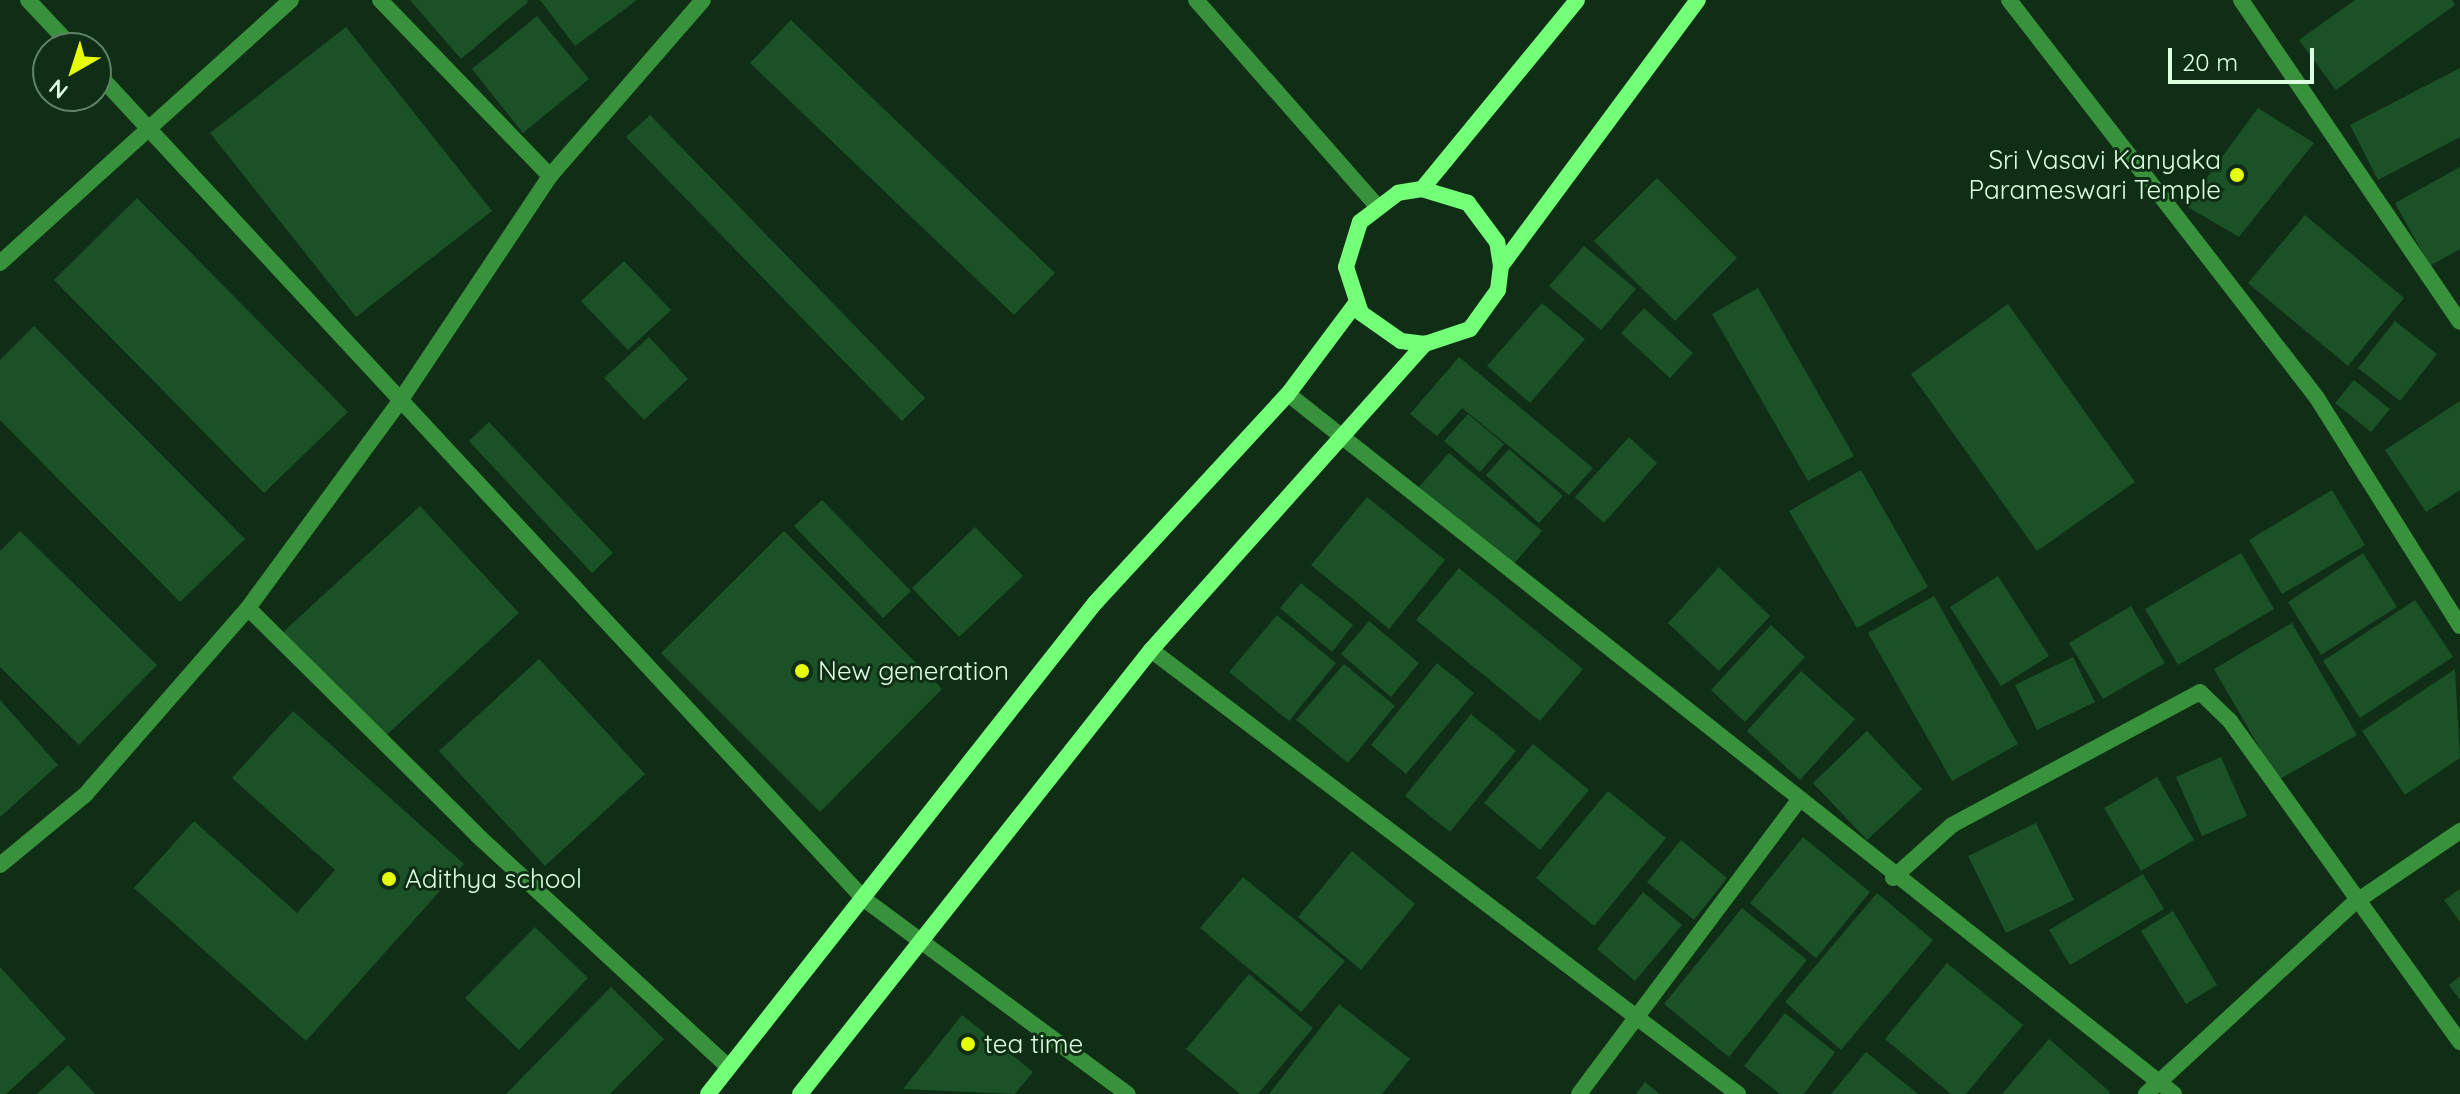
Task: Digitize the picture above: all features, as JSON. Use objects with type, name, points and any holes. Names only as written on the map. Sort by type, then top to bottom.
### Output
[{"type":"main road","points":[[1425,344],[1379,330],[1356,303],[1346,267],[1349,243],[1376,205],[1422,189],[1577,0]]},
{"type":"main road","points":[[800,1094],[921,947],[1151,650],[1342,442],[1425,344],[1470,329],[1487,312],[1501,266],[1698,0]]},
{"type":"main road","points":[[1422,189],[1468,203],[1491,231],[1501,266]]},
{"type":"main road","points":[[708,1094],[1095,603],[1288,394],[1356,303]]},
{"type":"street","points":[[28,0],[58,32]]},
{"type":"street","points":[[0,263],[146,125],[291,0]]},
{"type":"street","points":[[380,0],[550,176]]},
{"type":"street","points":[[0,865],[85,795],[248,608],[402,398],[550,176],[703,0]]},
{"type":"street","points":[[1196,0],[1376,205]]},
{"type":"street","points":[[2009,0],[2317,398],[2460,626]]},
{"type":"street","points":[[2241,0],[2460,322]]},
{"type":"street","points":[[112,89],[864,899],[921,947],[1128,1094]]},
{"type":"street","points":[[1288,394],[1342,442],[1797,803],[2174,1094]]},
{"type":"street","points":[[248,608],[477,835],[728,1067]]},
{"type":"street","points":[[1151,650],[1738,1094]]},
{"type":"street","points":[[1893,878],[1952,825],[2200,692],[2230,721],[2354,903],[2460,1042]]},
{"type":"street","points":[[1579,1094],[1640,1020],[1797,803]]},
{"type":"street","points":[[2146,1094],[2354,903],[2460,831]]},
{"type":"building","points":[[410,0],[527,0],[528,2],[461,59]]},
{"type":"building","points":[[540,0],[637,0],[575,46]]},
{"type":"building","points":[[2355,0],[2452,0],[2455,5],[2336,90],[2299,40]]},
{"type":"building","points":[[537,16],[589,79],[523,133],[472,69]]},
{"type":"building","points":[[791,20],[1055,273],[1014,315],[750,63]]},
{"type":"building","points":[[346,27],[492,211],[356,317],[210,133]]},
{"type":"building","points":[[2460,68],[2460,137],[2378,180],[2350,125]]},
{"type":"building","points":[[2258,108],[2314,143],[2239,237],[2186,206]]},
{"type":"building","points":[[650,115],[925,398],[902,421],[626,137]]},
{"type":"building","points":[[2460,167],[2460,249],[2430,266],[2395,203]]},
{"type":"building","points":[[1657,178],[1737,258],[1675,321],[1594,241]]},
{"type":"building","points":[[137,198],[348,412],[264,493],[54,280]]},
{"type":"building","points":[[2305,215],[2404,298],[2348,366],[2248,283]]},
{"type":"building","points":[[1584,246],[1636,289],[1601,330],[1549,286]]},
{"type":"building","points":[[624,261],[671,310],[628,350],[581,301]]},
{"type":"building","points":[[1758,288],[1854,456],[1808,481],[1712,314]]},
{"type":"building","points":[[1542,303],[1585,339],[1530,403],[1487,366]]},
{"type":"building","points":[[2008,304],[2135,482],[2037,551],[1911,374]]},
{"type":"building","points":[[1644,308],[1693,353],[1670,378],[1621,333]]},
{"type":"building","points":[[2395,321],[2437,354],[2400,401],[2358,368]]},
{"type":"building","points":[[34,326],[245,539],[180,602],[0,420],[0,360]]},
{"type":"building","points":[[649,337],[688,379],[644,420],[604,378]]},
{"type":"building","points":[[1459,357],[1593,468],[1569,495],[1462,408],[1437,436],[1410,414]]},
{"type":"building","points":[[2354,380],[2390,409],[2371,432],[2335,403]]},
{"type":"building","points":[[2460,401],[2460,490],[2426,512],[2385,450]]},
{"type":"building","points":[[1468,414],[1504,444],[1480,472],[1444,441]]},
{"type":"building","points":[[489,422],[613,553],[592,573],[469,441]]},
{"type":"building","points":[[1629,437],[1657,463],[1604,523],[1575,497]]},
{"type":"building","points":[[1509,449],[1563,496],[1539,523],[1486,475]]},
{"type":"building","points":[[1449,453],[1542,531],[1512,566],[1418,488]]},
{"type":"building","points":[[1861,470],[1928,587],[1857,628],[1789,511]]},
{"type":"building","points":[[2332,490],[2365,545],[2282,594],[2249,540]]},
{"type":"building","points":[[1367,497],[1445,560],[1389,629],[1311,565]]},
{"type":"building","points":[[822,500],[911,591],[883,618],[794,526]]},
{"type":"building","points":[[420,506],[519,613],[381,740],[282,633]]},
{"type":"building","points":[[975,527],[1023,576],[959,637],[912,588]]},
{"type":"building","points":[[20,531],[157,665],[79,745],[0,667],[0,551]]},
{"type":"building","name":"New generation","points":[[784,531],[942,689],[820,812],[661,653]]},
{"type":"building","points":[[2241,553],[2274,609],[2178,665],[2145,609]]},
{"type":"building","points":[[2363,553],[2397,607],[2321,655],[2288,602]]},
{"type":"building","points":[[1719,567],[1770,616],[1719,671],[1668,623]]},
{"type":"building","points":[[1459,568],[1583,669],[1540,721],[1416,620]]},
{"type":"building","points":[[1998,576],[2049,656],[2001,686],[1950,607]]},
{"type":"building","points":[[1301,583],[1353,625],[1332,652],[1280,608]]},
{"type":"building","points":[[1934,596],[2018,744],[1952,781],[1868,633]]},
{"type":"building","points":[[2415,600],[2453,657],[2360,718],[2323,661]]},
{"type":"building","points":[[2131,606],[2165,663],[2103,699],[2069,643]]},
{"type":"building","points":[[1277,615],[1336,663],[1289,721],[1229,672]]},
{"type":"building","points":[[1369,621],[1419,663],[1391,697],[1341,654]]},
{"type":"building","points":[[2292,623],[2357,735],[2278,780],[2214,669]]},
{"type":"building","points":[[1771,625],[1805,657],[1745,722],[1711,690]]},
{"type":"building","points":[[2073,657],[2095,702],[2037,730],[2015,685]]},
{"type":"building","points":[[539,659],[645,774],[545,866],[439,751]]},
{"type":"building","points":[[1437,663],[1474,693],[1406,774],[1371,745]]},
{"type":"building","points":[[1344,664],[1395,706],[1348,763],[1296,720]]},
{"type":"building","points":[[2455,669],[2460,758],[2405,795],[2362,731]]},
{"type":"building","points":[[1801,671],[1855,719],[1800,780],[1747,731]]},
{"type":"building","points":[[0,700],[58,765],[0,817]]},
{"type":"building","name":"Adithya school","points":[[293,711],[464,864],[306,1041],[134,888],[194,821],[297,913],[335,870],[232,778]]},
{"type":"building","points":[[1471,714],[1516,751],[1450,832],[1405,796]]},
{"type":"building","points":[[1867,731],[1922,789],[1867,840],[1813,783]]},
{"type":"building","points":[[1533,744],[1589,790],[1540,850],[1484,803]]},
{"type":"building","points":[[2221,757],[2247,816],[2202,836],[2176,777]]},
{"type":"building","points":[[2157,777],[2194,840],[2141,871],[2104,808]]},
{"type":"building","points":[[1608,791],[1666,838],[1594,926],[1536,878]]},
{"type":"building","points":[[2036,823],[2074,900],[2006,933],[1968,856]]},
{"type":"building","points":[[1803,837],[1870,892],[1816,958],[1750,903]]},
{"type":"building","points":[[1681,840],[1727,878],[1694,920],[1647,882]]},
{"type":"building","points":[[1352,851],[1415,904],[1361,970],[1298,917]]},
{"type":"building","points":[[2143,874],[2164,909],[2070,965],[2049,930]]},
{"type":"building","points":[[1243,877],[1345,961],[1301,1012],[1200,928]]},
{"type":"building","points":[[2460,889],[2460,922],[2444,900]]},
{"type":"building","points":[[1643,892],[1682,925],[1635,981],[1597,949]]},
{"type":"building","points":[[1877,893],[1933,940],[1841,1050],[1785,1002]]},
{"type":"building","points":[[1742,908],[1807,960],[1729,1057],[1664,1004]]},
{"type":"building","points":[[2173,911],[2217,985],[2186,1004],[2141,931]]},
{"type":"building","points":[[535,927],[588,978],[519,1050],[465,998]]},
{"type":"building","points":[[1947,963],[2023,1025],[1966,1094],[1951,1094],[1885,1039]]},
{"type":"building","points":[[0,967],[66,1039],[6,1094],[0,1094]]},
{"type":"building","points":[[1249,974],[1313,1028],[1258,1094],[1240,1094],[1186,1049]]},
{"type":"building","points":[[2460,976],[2460,1000],[2449,985]]},
{"type":"building","points":[[611,987],[664,1039],[610,1094],[506,1094]]},
{"type":"building","points":[[1339,1004],[1410,1059],[1382,1094],[1269,1094]]},
{"type":"building","points":[[1785,1013],[1835,1052],[1804,1094],[1780,1094],[1744,1066]]},
{"type":"building","name":"tea time","points":[[962,1015],[1033,1072],[1015,1094],[903,1089]]},
{"type":"building","points":[[2049,1039],[2110,1092],[2109,1094],[2002,1094]]},
{"type":"building","points":[[1866,1052],[1918,1094],[1831,1094]]},
{"type":"building","points":[[68,1065],[95,1094],[37,1094]]},
{"type":"building","points":[[1645,1082],[1660,1094],[1636,1094]]},
{"type":"place","name":"Sri Vasavi Kanyaka Parameswari Temple","points":[[2237,175]]},
{"type":"place","name":"New generation","points":[[802,671]]},
{"type":"place","name":"Adithya school","points":[[389,879]]},
{"type":"place","name":"tea time","points":[[968,1044]]}]
